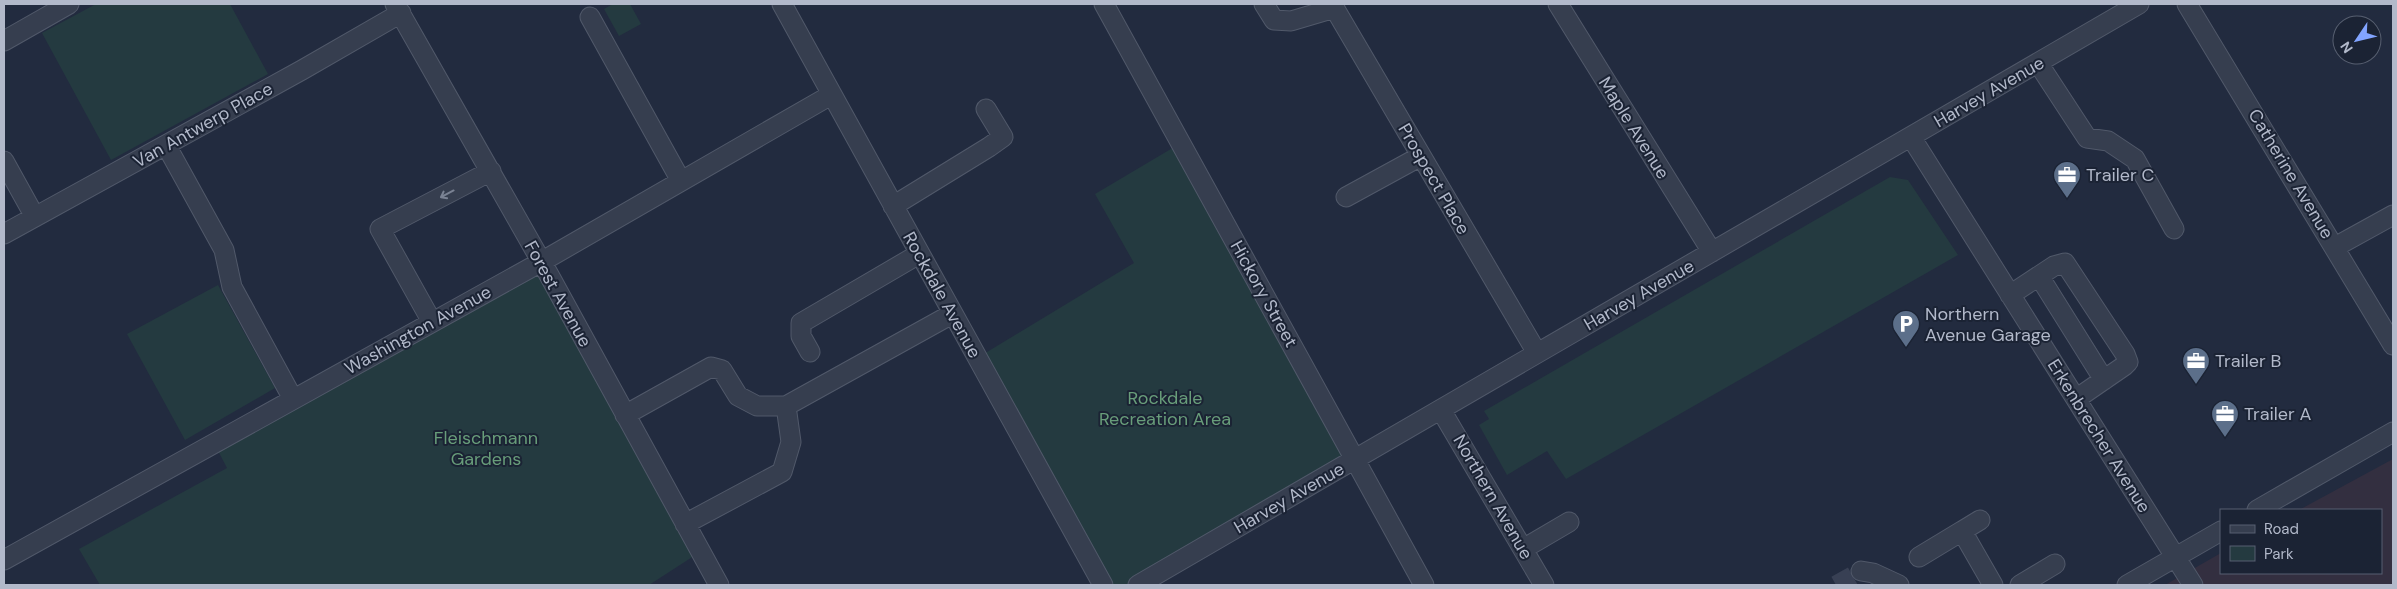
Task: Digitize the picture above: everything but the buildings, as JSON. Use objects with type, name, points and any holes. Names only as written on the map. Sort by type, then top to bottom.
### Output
[{"type":"street","points":[[4,41],[69,4]]},
{"type":"street","name":"Rockdale Avenue","points":[[782,4],[1103,585]]},
{"type":"street","name":"Hickory Street","points":[[1104,4],[1424,585]]},
{"type":"street","points":[[1264,4],[1274,20],[1291,21],[1333,6]]},
{"type":"street","name":"Maple Avenue","points":[[1558,4],[1712,252]]},
{"type":"street","name":"Harvey Avenue","points":[[1138,585],[2139,4]]},
{"type":"street","name":"Catherine Avenue","points":[[2187,4],[2393,345]]},
{"type":"street","name":"Prospect Place","points":[[1333,6],[1537,353]]},
{"type":"street","name":"Van Antwerp Place","points":[[4,234],[166,146],[398,8]]},
{"type":"street","name":"Forest Avenue","points":[[398,8],[541,262],[718,585]]},
{"type":"street","points":[[590,17],[681,181]]},
{"type":"street","points":[[2038,63],[2088,138],[2108,140],[2134,160],[2174,229]]},
{"type":"street","name":"Washington Avenue","points":[[4,560],[541,262],[831,95]]},
{"type":"street","points":[[892,206],[990,147],[1003,137],[986,109]]},
{"type":"street","name":"Erkenbrecher Avenue","points":[[1911,138],[2193,585]]},
{"type":"street","points":[[166,146],[224,250],[232,287],[293,399]]},
{"type":"street","points":[[1346,197],[1420,156]]},
{"type":"street","points":[[4,161],[35,217]]},
{"type":"street","points":[[432,322],[380,229],[490,171]]},
{"type":"street","points":[[2335,247],[2393,215]]},
{"type":"street","points":[[810,352],[801,336],[801,323],[919,254]]},
{"type":"street","points":[[2010,295],[2054,266],[2065,263],[2125,354],[2135,362],[2076,399]]},
{"type":"street","points":[[2039,276],[2104,380]]},
{"type":"street","points":[[2072,330],[2097,312]]},
{"type":"street","points":[[625,415],[711,367],[722,370],[738,396],[751,403],[757,406],[786,406],[952,314]]},
{"type":"street","points":[[685,524],[782,472],[791,442],[786,406]]},
{"type":"street","name":"Northern Avenue","points":[[1441,410],[1544,585]]},
{"type":"street","points":[[2259,509],[2393,432]]},
{"type":"street","points":[[1919,557],[1980,520]]},
{"type":"street","points":[[1523,549],[1569,522]]},
{"type":"street","points":[[1962,531],[1993,585]]},
{"type":"street","points":[[2127,585],[2220,532]]},
{"type":"street","points":[[2020,585],[2055,564]]},
{"type":"street","points":[[1861,570],[1873,573],[1899,585]]},
{"type":"shaded area","points":[[2393,459],[2393,585],[2165,585],[2220,554],[2220,574],[2382,574],[2382,509],[2301,509]]},
{"type":"green space","points":[[96,4],[230,4],[268,74],[111,160],[42,33]]},
{"type":"green space","points":[[613,4],[630,4],[641,24],[619,36],[604,9]]},
{"type":"green space","name":"Rockdale Recreation Area","points":[[1181,143],[1355,460],[1138,585],[1103,585],[977,358],[1134,263],[1095,194]]},
{"type":"green space","points":[[1890,177],[1908,180],[1958,255],[1566,479],[1547,451],[1507,475],[1479,425],[1489,419],[1484,411]]},
{"type":"green space","name":"Fleischmann Gardens","points":[[541,262],[700,552],[649,585],[100,585],[79,549],[227,468],[214,443]]},
{"type":"green space","points":[[218,285],[275,388],[185,440],[127,334]]},
{"type":"tunnel","points":[[1836,585],[1861,571]]},
{"type":"place","name":"Trailer C","points":[[2067,199]]},
{"type":"place","name":"Northern Avenue Garage","points":[[1906,348]]},
{"type":"place","name":"Trailer B","points":[[2196,385]]},
{"type":"place","name":"Trailer A","points":[[2225,438]]}]
